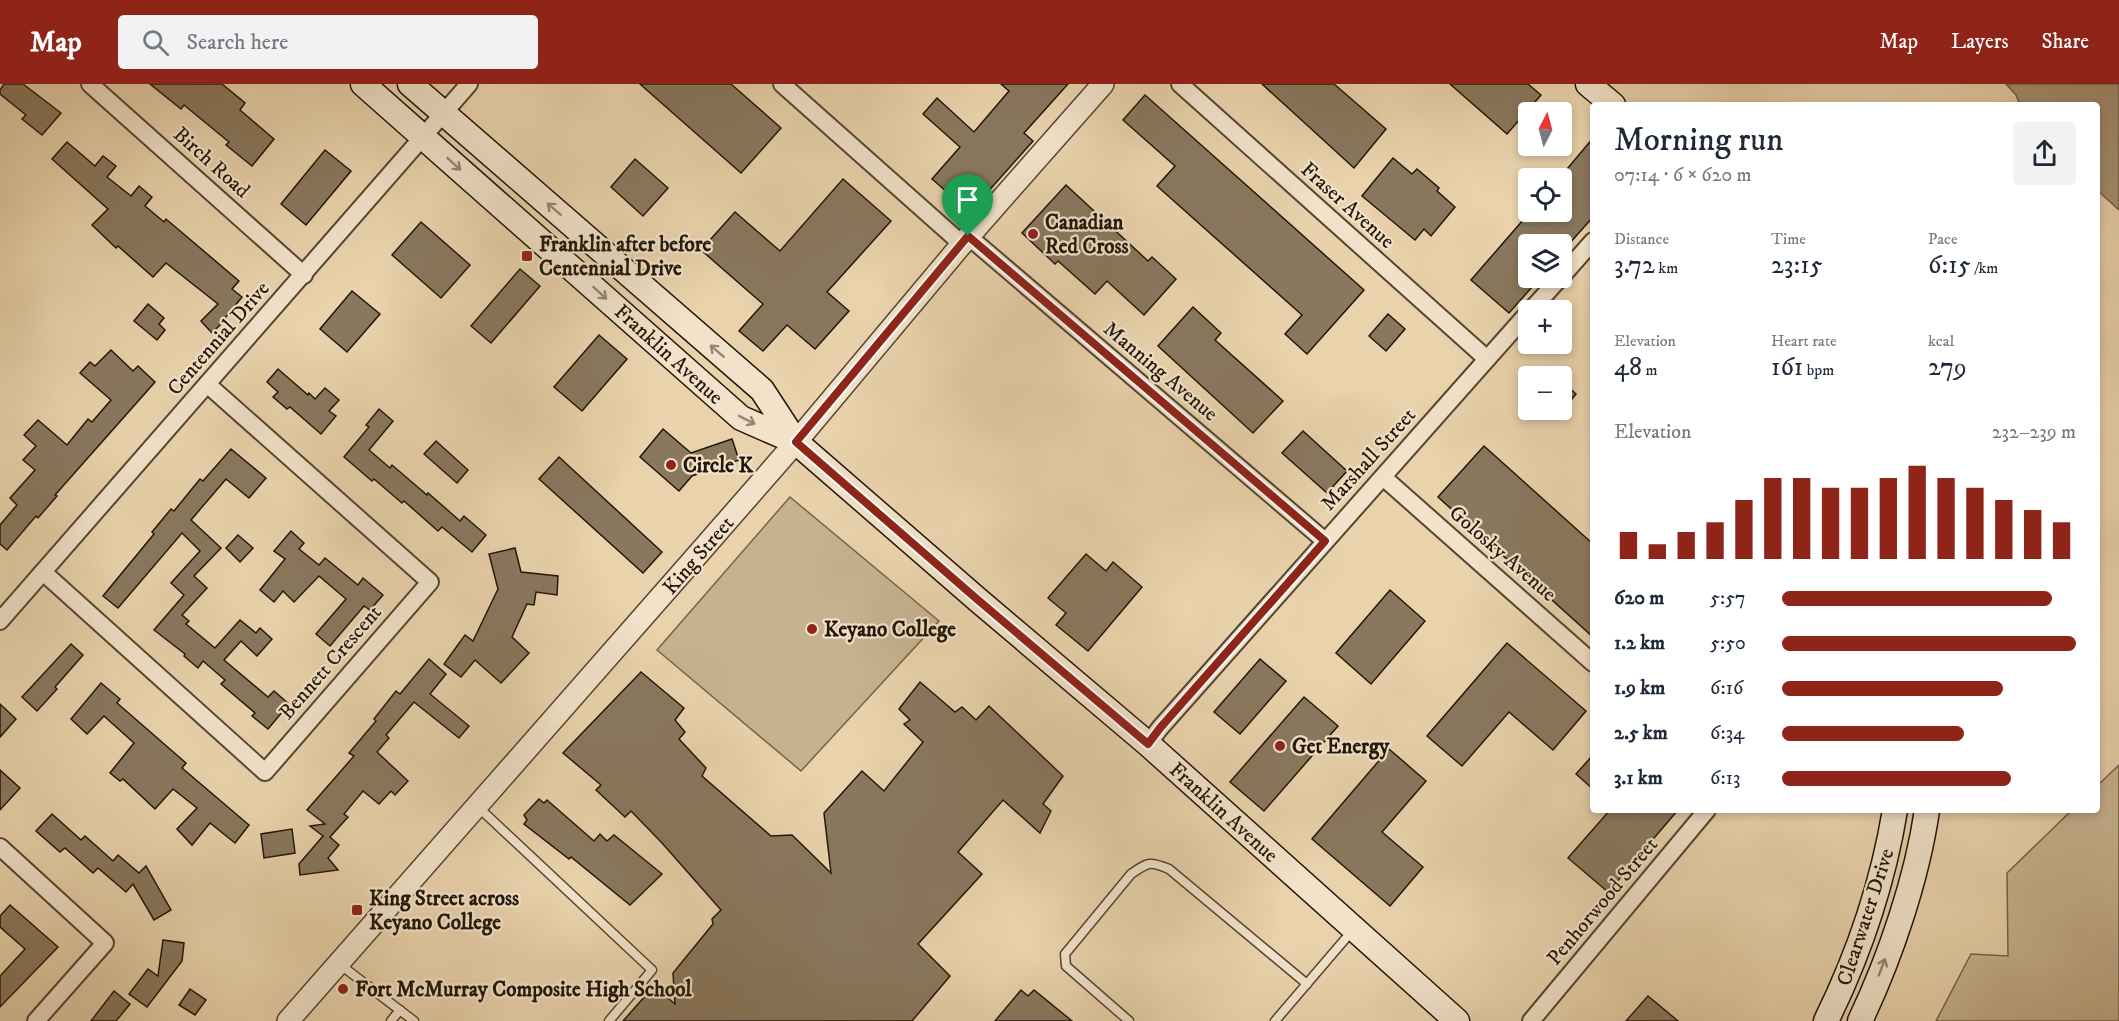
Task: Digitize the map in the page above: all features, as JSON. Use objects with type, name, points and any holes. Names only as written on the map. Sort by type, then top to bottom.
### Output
[{"type":"main road","name":"Franklin Avenue","points":[[363,84],[741,418],[796,442]]},
{"type":"main road","name":"Franklin Avenue","points":[[410,84],[762,390],[796,442],[1148,744],[1457,1021]]},
{"type":"main road","points":[[1588,84],[1609,102]]},
{"type":"main road","name":"Clearwater Drive","points":[[1826,1021],[1856,954],[1873,907],[1890,844],[1895,813]]},
{"type":"main road","name":"Clearwater Drive","points":[[1860,1021],[1901,916],[1917,864],[1927,813]]},
{"type":"street","name":"Birch Road","points":[[90,84],[304,274]]},
{"type":"street","name":"Centennial Drive","points":[[0,621],[469,84]]},
{"type":"street","name":"Manning Avenue","points":[[782,84],[1325,541]]},
{"type":"street","name":"King Street","points":[[288,1021],[796,442],[965,240],[1103,84]]},
{"type":"street","name":"Fraser Avenue","points":[[1179,84],[1487,359]]},
{"type":"street","name":"Marshall Street","points":[[1572,265],[1590,244]]},
{"type":"street","name":"Marshall Street","points":[[1541,300],[1551,288]]},
{"type":"street","name":"Marshall Street","points":[[1148,744],[1518,325]]},
{"type":"street","name":"Bennett Crescent","points":[[43,572],[266,772],[430,582],[207,384]]},
{"type":"street","name":"Golosky Avenue","points":[[1383,477],[1590,660]]},
{"type":"street","name":"Penhorwood Street","points":[[1531,1021],[1704,813]]},
{"type":"street","points":[[0,847],[105,943],[36,1021]]},
{"type":"lane","points":[[477,806],[652,970],[609,1021]]},
{"type":"lane","points":[[1129,1021],[1066,966],[1065,954],[1131,874],[1144,864],[1154,863],[1169,869],[1307,984]]},
{"type":"lane","points":[[1275,1021],[1354,929]]},
{"type":"lane","points":[[338,963],[414,1021]]},
{"type":"lane","points":[[391,1021],[400,1010]]},
{"type":"shaded area","points":[[2006,84],[2119,84],[2119,210],[2100,193],[2100,102],[2019,102]]},
{"type":"shaded area","points":[[790,497],[939,621],[801,771],[657,650]]},
{"type":"shaded area","points":[[2119,765],[2119,1021],[1936,1021],[1971,954],[2008,956],[2007,873],[2069,813],[2100,813],[2100,783]]},
{"type":"building","points":[[4,84],[23,84],[61,113],[42,135],[22,119],[26,115],[0,94]]},
{"type":"building","points":[[150,84],[222,84],[245,103],[240,110],[274,139],[252,166],[226,145],[229,142],[184,105],[181,109]]},
{"type":"building","points":[[640,84],[731,84],[781,128],[741,173]]},
{"type":"building","points":[[1001,84],[1068,84],[1024,133],[1033,141],[970,212],[932,179],[960,147],[923,114],[937,98],[974,132],[1009,91]]},
{"type":"building","points":[[1262,84],[1334,84],[1386,129],[1354,168]]},
{"type":"building","points":[[1450,84],[1528,84],[1541,95],[1535,102],[1518,102],[1518,121],[1507,134]]},
{"type":"building","points":[[1145,95],[1364,290],[1307,354],[1285,334],[1302,315],[1157,186],[1175,166],[1123,120]]},
{"type":"building","points":[[67,142],[95,166],[103,156],[116,166],[107,177],[131,196],[139,186],[152,197],[145,206],[164,222],[166,219],[239,281],[232,289],[242,297],[212,333],[201,321],[218,304],[166,263],[153,277],[118,246],[116,248],[92,225],[108,209],[52,159]]},
{"type":"building","points":[[1590,142],[1590,220],[1572,241],[1572,234],[1518,234],[1518,288],[1531,288],[1518,300],[1509,313],[1471,280],[1521,222],[1572,222],[1572,168],[1568,168]]},
{"type":"building","points":[[325,150],[351,171],[306,225],[281,204]]},
{"type":"building","points":[[1393,158],[1412,174],[1417,169],[1439,188],[1437,191],[1455,207],[1431,236],[1424,229],[1415,240],[1362,196]]},
{"type":"building","points":[[635,159],[668,188],[643,216],[611,187]]},
{"type":"building","points":[[843,179],[891,221],[827,292],[849,311],[815,349],[787,325],[763,351],[739,331],[763,304],[701,250],[735,212],[780,251]]},
{"type":"building","points":[[1066,185],[1148,261],[1152,257],[1176,279],[1144,315],[1107,281],[1095,294],[1058,261],[1055,264],[1022,233]]},
{"type":"building","points":[[421,222],[470,265],[441,298],[392,255]]},
{"type":"building","points":[[520,269],[540,286],[491,343],[471,326]]},
{"type":"building","points":[[352,291],[380,314],[347,352],[320,329]]},
{"type":"building","points":[[148,304],[164,318],[159,324],[165,330],[157,340],[134,321]]},
{"type":"building","points":[[1193,307],[1221,333],[1215,340],[1283,401],[1253,433],[1158,346]]},
{"type":"building","points":[[1388,314],[1405,329],[1386,351],[1369,336]]},
{"type":"building","points":[[599,335],[627,359],[582,411],[554,387]]},
{"type":"building","points":[[111,350],[133,371],[138,366],[155,382],[55,495],[57,496],[38,518],[36,516],[7,550],[0,544],[0,525],[17,505],[10,498],[35,470],[23,460],[36,446],[24,435],[38,420],[67,445],[88,419],[92,422],[111,400],[80,373],[90,362],[95,366]]},
{"type":"building","points":[[278,369],[315,399],[325,388],[339,400],[329,411],[336,416],[321,434],[290,407],[287,409],[273,397],[278,392],[267,382]]},
{"type":"building","points":[[379,409],[393,421],[369,450],[390,468],[392,465],[427,495],[428,493],[460,521],[464,516],[486,535],[472,552],[442,527],[438,531],[404,501],[402,503],[374,479],[372,481],[344,457],[369,427],[366,425]]},
{"type":"building","name":"Circle K","points":[[663,429],[691,453],[732,439],[739,460],[692,476],[679,491],[640,457]]},
{"type":"building","points":[[1303,431],[1347,471],[1327,493],[1282,453]]},
{"type":"building","points":[[436,441],[468,470],[457,483],[424,454]]},
{"type":"building","points":[[1484,446],[1590,541],[1590,634],[1438,497]]},
{"type":"building","points":[[231,449],[266,478],[249,498],[226,479],[191,520],[221,548],[194,576],[207,588],[182,615],[189,621],[186,624],[215,648],[240,620],[256,633],[260,628],[272,639],[257,656],[241,641],[224,660],[268,697],[274,691],[289,704],[268,729],[252,716],[255,713],[221,684],[225,680],[203,661],[198,668],[184,656],[185,654],[154,630],[184,595],[171,583],[200,551],[182,533],[118,608],[103,596],[154,534],[152,532],[171,509],[174,511],[200,479],[203,481]]},
{"type":"building","points":[[559,457],[662,552],[643,573],[539,479]]},
{"type":"building","points":[[291,531],[304,543],[299,549],[319,565],[325,558],[358,585],[363,578],[383,595],[370,610],[364,606],[330,646],[316,634],[346,599],[319,576],[294,602],[283,591],[274,602],[260,590],[285,559],[274,551]]},
{"type":"building","points":[[238,535],[253,548],[240,562],[226,548]]},
{"type":"building","points":[[515,548],[521,572],[558,576],[557,595],[536,592],[534,605],[527,604],[512,637],[529,653],[501,683],[475,660],[461,677],[444,664],[465,635],[473,641],[498,589],[489,554]]},
{"type":"building","points":[[1086,554],[1106,571],[1113,562],[1142,587],[1088,651],[1056,625],[1066,613],[1048,598]]},
{"type":"building","points":[[1390,590],[1425,621],[1371,684],[1336,653]]},
{"type":"building","points":[[1507,643],[1586,711],[1553,750],[1509,712],[1462,766],[1427,736]]},
{"type":"building","points":[[71,644],[83,655],[37,711],[22,697]]},
{"type":"building","points":[[429,659],[446,674],[430,694],[469,726],[459,738],[414,702],[386,735],[389,738],[377,752],[408,781],[395,795],[391,791],[379,804],[363,791],[344,814],[348,817],[330,837],[339,845],[328,858],[338,870],[300,875],[299,864],[323,836],[310,826],[325,824],[307,810],[354,756],[349,753],[376,721],[374,719],[396,691],[400,694]]},
{"type":"building","points":[[1260,659],[1286,681],[1240,734],[1214,712]]},
{"type":"building","points":[[641,672],[684,708],[675,720],[685,732],[679,739],[706,768],[702,776],[771,836],[792,835],[831,873],[824,813],[862,771],[884,791],[923,742],[904,724],[910,720],[899,709],[920,682],[955,712],[962,707],[976,720],[989,706],[1063,776],[1043,804],[1051,811],[1040,833],[1003,800],[958,852],[982,874],[918,944],[950,976],[912,1021],[623,1021],[654,986],[675,1004],[673,973],[713,924],[712,919],[721,910],[631,811],[625,817],[596,790],[601,785],[563,753]]},
{"type":"building","points":[[101,683],[120,699],[117,703],[186,763],[182,768],[249,825],[235,843],[210,823],[192,845],[177,829],[197,808],[173,789],[155,809],[123,779],[120,781],[110,773],[134,743],[104,716],[87,734],[71,719]]},
{"type":"building","points":[[1304,697],[1338,726],[1264,811],[1230,782]]},
{"type":"building","points":[[0,704],[16,719],[0,737]]},
{"type":"building","points":[[1389,749],[1426,781],[1382,832],[1423,867],[1390,906],[1312,839]]},
{"type":"building","points":[[1590,758],[1590,786],[1576,774]]},
{"type":"building","points":[[0,770],[20,788],[0,810]]},
{"type":"building","points":[[539,799],[544,803],[547,800],[594,841],[600,834],[607,841],[614,835],[662,874],[630,905],[571,857],[569,859],[524,824],[527,820],[524,815]]},
{"type":"building","points":[[1607,813],[1675,813],[1608,892],[1568,858]]},
{"type":"building","points":[[52,814],[81,840],[85,836],[113,861],[118,855],[139,873],[146,866],[171,910],[154,920],[133,884],[126,892],[98,868],[93,873],[65,848],[60,852],[36,831]]},
{"type":"building","points":[[292,829],[295,853],[264,858],[261,834]]},
{"type":"building","points":[[10,905],[58,947],[0,1007],[0,976],[25,949],[0,927],[0,916]]},
{"type":"building","points":[[163,940],[184,943],[182,961],[147,1007],[129,994],[148,969],[158,976]]},
{"type":"building","points":[[190,989],[206,1000],[195,1015],[179,1005]]},
{"type":"building","points":[[1021,990],[1028,996],[1034,990],[1072,1021],[995,1021]]},
{"type":"building","points":[[114,991],[130,1004],[116,1021],[91,1021]]},
{"type":"building","points":[[1648,996],[1678,1021],[1626,1021]]},
{"type":"place","name":"Canadian Red Cross","points":[[1033,234]]},
{"type":"place","name":"Franklin after before Centennial Drive","points":[[527,256]]},
{"type":"place","name":"Circle K","points":[[671,465]]},
{"type":"place","name":"Keyano College","points":[[812,629]]},
{"type":"place","name":"Get Energy","points":[[1280,746]]},
{"type":"place","name":"King Street across Keyano College","points":[[357,910]]},
{"type":"place","name":"Fort McMurray Composite High School","points":[[343,989]]},
{"type":"route","points":[[968,236],[1325,541],[1148,744],[796,442],[968,236]]}]
